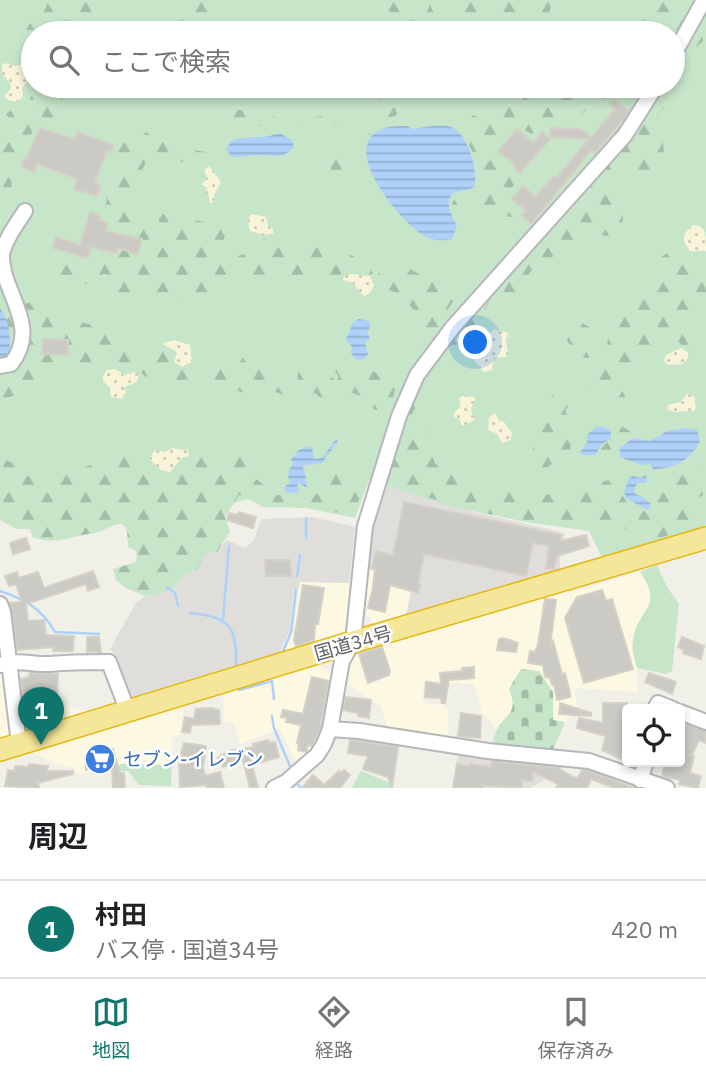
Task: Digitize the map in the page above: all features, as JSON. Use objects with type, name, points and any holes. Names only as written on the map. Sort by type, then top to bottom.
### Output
[{"type":"highway","name":"国道34号","points":[[10,747],[706,538]]},
{"type":"street","points":[[685,34],[704,0]]},
{"type":"street","points":[[284,786],[317,755],[330,729],[342,662],[354,642],[365,526],[395,427],[417,375],[453,327],[625,135],[648,98]]},
{"type":"street","points":[[0,366],[11,364],[20,351],[18,311],[2,276],[1,255],[25,211]]},
{"type":"street","points":[[0,604],[10,747]]},
{"type":"street","points":[[5,664],[108,662],[125,704],[131,711]]},
{"type":"street","points":[[685,714],[706,722]]},
{"type":"street","points":[[330,729],[488,751],[589,761],[667,788]]},
{"type":"street","points":[[640,780],[644,767]]},
{"type":"shaded area","points":[[382,483],[449,506],[565,533],[560,553],[560,573],[405,620],[413,581],[367,569],[370,526]]},
{"type":"shaded area","points":[[313,517],[355,527],[349,583],[300,582],[299,589],[294,589],[289,632],[278,656],[127,702],[116,675],[119,660],[110,649],[136,603],[146,596],[171,591],[182,577],[197,570],[206,554],[217,552],[227,540],[245,548],[254,540],[261,519]]},
{"type":"shaded area","points":[[367,569],[414,581],[405,620],[384,627],[374,624],[366,614]]},
{"type":"shaded area","points":[[640,572],[650,587],[652,601],[636,627],[632,645],[638,692],[575,688],[577,710],[565,722],[553,720],[553,692],[514,703],[511,715],[497,730],[482,712],[474,684],[425,680],[422,700],[428,704],[444,705],[448,710],[448,735],[441,739],[388,730],[381,706],[344,683],[349,662],[360,651],[560,591],[572,592]]},
{"type":"shaded area","points":[[300,582],[349,583],[347,623],[334,639],[284,654],[293,632]]},
{"type":"shaded area","points":[[319,665],[332,672],[334,680],[320,737],[313,752],[297,766],[280,729],[240,744],[233,721],[224,723],[223,692]]},
{"type":"shaded area","points":[[14,667],[21,706],[58,700],[85,714],[0,740],[0,669]]},
{"type":"shaded area","points":[[185,702],[180,734],[172,738],[172,765],[121,764],[113,771],[79,774],[73,768],[30,752]]},
{"type":"shaded area","points":[[459,750],[553,761],[544,780],[530,788],[452,788]]},
{"type":"green space","points":[[0,0],[706,0],[706,526],[603,559],[589,531],[526,522],[449,506],[369,480],[355,518],[307,508],[262,507],[249,499],[205,509],[0,516]]},
{"type":"green space","points":[[49,0],[76,0],[79,3],[82,0],[106,0],[107,7],[97,21],[34,21],[41,18]]},
{"type":"green space","points":[[201,0],[219,0],[211,8],[207,21],[177,21]]},
{"type":"green space","points":[[387,0],[428,0],[436,18],[435,21],[397,21],[385,6]]},
{"type":"green space","points":[[444,0],[563,0],[562,3],[552,4],[548,15],[543,19],[534,18],[529,7],[519,1],[515,5],[516,12],[510,15],[495,4],[488,5],[472,21],[464,13],[462,4],[450,5]]},
{"type":"green space","points":[[651,0],[696,0],[684,21],[616,21]]},
{"type":"green space","points":[[706,9],[703,41],[685,62],[685,43],[693,25],[702,20]]},
{"type":"green space","points":[[30,98],[62,98],[56,120],[40,117],[17,162],[0,159],[0,139],[8,140],[9,130],[14,124],[6,114]]},
{"type":"green space","points":[[380,98],[396,98],[399,107],[396,116],[380,118],[369,127],[367,140],[361,143],[359,137],[364,133],[364,129],[357,125],[357,121],[372,113],[370,106],[373,101]]},
{"type":"green space","points":[[507,98],[526,98],[531,102],[539,98],[584,98],[580,104],[586,110],[576,121],[542,124],[532,134],[517,126],[493,152],[503,169],[516,179],[503,204],[515,217],[490,216],[477,211],[465,212],[458,218],[452,213],[452,204],[458,195],[469,193],[476,188],[478,179],[475,157],[460,128],[473,115],[496,123],[501,105]]},
{"type":"green space","points":[[616,98],[638,98],[631,107]]},
{"type":"green space","points":[[653,98],[675,98],[661,111],[656,122],[656,127],[662,133],[664,153],[642,179],[638,180],[633,171],[625,171],[616,187],[608,193],[608,199],[622,210],[623,221],[618,230],[612,236],[597,235],[587,246],[581,242],[562,252],[555,250],[552,259],[544,263],[545,269],[534,268],[522,282],[525,288],[513,294],[515,302],[510,306],[503,306],[499,294],[491,296],[479,321],[454,348],[410,417],[413,429],[423,427],[429,433],[435,464],[447,467],[472,490],[481,493],[498,494],[520,485],[543,495],[571,494],[584,487],[599,487],[604,481],[611,480],[620,483],[628,503],[649,513],[659,508],[656,496],[660,492],[660,478],[688,464],[703,469],[706,481],[703,495],[691,502],[687,510],[694,515],[706,515],[706,523],[646,542],[617,522],[560,523],[499,516],[439,501],[386,479],[402,433],[402,422],[415,390],[433,361],[577,198],[589,200],[589,183]]},
{"type":"green space","points":[[230,108],[264,114],[284,120],[287,125],[276,127],[272,121],[260,126],[247,124],[226,113]]},
{"type":"green space","points":[[335,114],[342,119],[339,124],[313,139],[304,129],[293,123],[296,120]]},
{"type":"green space","points":[[134,120],[138,123],[134,131],[136,135],[142,136],[146,132],[155,142],[167,136],[175,137],[193,150],[207,152],[211,156],[207,166],[193,168],[184,162],[171,161],[159,154],[150,153],[140,175],[141,181],[134,190],[136,208],[130,212],[136,223],[154,233],[160,229],[159,219],[163,214],[190,223],[195,220],[213,224],[221,222],[231,227],[231,233],[224,238],[235,279],[230,295],[212,300],[169,300],[149,293],[130,300],[124,295],[111,293],[112,276],[104,274],[94,278],[91,284],[72,283],[71,276],[55,276],[53,270],[62,257],[88,265],[102,244],[108,226],[108,220],[102,219],[107,200],[104,187],[112,188],[115,183],[111,179],[115,174],[109,164],[117,143],[115,130],[118,125]]},
{"type":"green space","points":[[337,152],[350,158],[352,163],[344,170],[334,173],[330,168],[333,154]]},
{"type":"green space","points":[[0,170],[5,170],[12,179],[11,191],[0,211]]},
{"type":"green space","points":[[268,232],[292,243],[310,240],[327,246],[338,246],[366,264],[373,274],[362,276],[345,269],[336,281],[320,271],[299,289],[282,269],[275,271],[263,286],[250,285],[240,274],[238,256],[269,247],[263,239]]},
{"type":"green space","points":[[681,249],[695,262],[706,258],[706,315],[696,316],[690,321],[697,335],[690,345],[682,346],[677,339],[681,330],[675,324],[672,326],[673,334],[663,335],[656,341],[664,348],[661,354],[641,357],[620,369],[620,385],[630,407],[620,410],[587,388],[586,372],[605,353],[613,325],[621,319],[625,309],[642,296],[657,276],[657,261],[665,254]]},
{"type":"green space","points":[[388,259],[404,260],[414,271],[441,279],[456,293],[442,318],[443,324],[427,340],[423,333],[424,326],[409,304],[410,298],[390,290],[379,280],[378,274],[388,263]]},
{"type":"green space","points":[[0,284],[12,305],[17,342],[8,359],[0,361],[0,345],[7,347],[11,338],[0,326]]},
{"type":"green space","points":[[47,302],[62,318],[95,326],[121,349],[131,351],[139,358],[146,357],[157,346],[166,346],[173,350],[175,364],[180,369],[194,363],[208,368],[215,366],[208,354],[217,350],[237,366],[246,353],[255,352],[264,366],[278,367],[283,373],[278,382],[281,385],[297,390],[298,372],[307,376],[314,370],[323,368],[336,381],[339,377],[335,371],[342,361],[356,368],[363,363],[395,388],[392,403],[381,410],[375,410],[363,397],[353,393],[325,402],[315,393],[296,398],[269,390],[255,398],[212,379],[197,384],[188,382],[178,389],[166,387],[163,381],[165,373],[160,369],[146,377],[139,371],[126,371],[123,364],[113,360],[100,362],[92,374],[77,375],[72,368],[50,368],[40,383],[30,391],[0,399],[0,370],[13,367],[23,306],[27,303]]},
{"type":"green space","points":[[582,323],[597,331],[600,341],[598,351],[588,358],[575,357],[567,339],[574,328]]},
{"type":"green space","points":[[562,384],[570,385],[577,401],[584,402],[587,406],[580,414],[574,406],[568,406],[565,411],[577,429],[570,448],[573,467],[569,470],[553,463],[547,468],[536,469],[534,442],[543,427],[541,420],[554,405],[550,399]]},
{"type":"green space","points":[[614,424],[631,432],[630,438],[619,446],[618,460],[614,462],[603,456],[601,449]]},
{"type":"green space","points":[[239,446],[254,459],[255,478],[276,495],[317,494],[329,484],[325,471],[331,461],[366,475],[354,516],[314,507],[264,505],[249,496],[239,495],[225,517],[230,532],[217,552],[206,554],[197,570],[182,577],[171,591],[146,596],[126,588],[116,580],[113,569],[136,562],[137,556],[135,550],[128,547],[127,530],[122,524],[95,533],[48,540],[33,537],[30,529],[17,529],[0,520],[0,478],[16,483],[27,477],[34,467],[39,466],[50,475],[61,476],[101,460],[114,450],[122,450],[139,454],[155,474],[167,476],[176,470],[183,459],[219,455]]},
{"type":"green space","points":[[0,457],[14,464],[26,464],[26,469],[17,478],[0,470]]},
{"type":"green space","points":[[657,565],[679,604],[672,671],[666,674],[637,668],[632,648],[636,630],[650,601],[647,584],[640,572]]},
{"type":"green space","points":[[521,669],[539,671],[553,692],[553,720],[565,722],[551,754],[492,748],[496,732],[512,708],[509,689]]},
{"type":"green space","points":[[121,764],[172,765],[171,786],[139,785],[128,771],[113,771]]},
{"type":"green space","points":[[361,771],[390,783],[393,788],[352,788]]},
{"type":"sand","points":[[2,65],[21,65],[21,98],[17,102],[8,100],[5,96],[11,88],[2,74]]},
{"type":"sand","points":[[209,166],[221,182],[214,195],[214,202],[210,203],[209,195],[205,192],[207,188],[202,184],[207,178],[204,170]]},
{"type":"sand","points":[[251,214],[266,217],[268,226],[272,227],[274,233],[264,235],[250,231],[248,221]]},
{"type":"sand","points":[[693,225],[703,227],[706,251],[690,251],[685,244],[685,234]]},
{"type":"sand","points":[[344,276],[370,276],[374,286],[369,294],[364,296],[353,283],[343,280]]},
{"type":"sand","points":[[494,329],[508,333],[508,354],[494,358],[492,370],[484,372],[473,359],[477,351],[489,345],[489,334]]},
{"type":"sand","points":[[174,340],[190,345],[192,362],[182,367],[174,362],[177,353],[161,344]]},
{"type":"sand","points":[[681,348],[689,353],[682,364],[668,365],[664,361],[666,355]]},
{"type":"sand","points":[[115,369],[125,375],[135,372],[139,375],[137,382],[124,387],[126,392],[122,399],[111,397],[109,387],[103,381],[107,370]]},
{"type":"sand","points":[[688,393],[695,398],[694,411],[674,412],[667,409],[668,405],[680,402]]},
{"type":"sand","points":[[475,397],[471,409],[475,420],[462,426],[454,413],[460,407],[459,398]]},
{"type":"sand","points":[[495,413],[499,421],[504,422],[512,433],[511,440],[502,443],[497,434],[488,430],[489,417]]},
{"type":"sand","points":[[173,448],[188,449],[189,456],[182,458],[170,472],[161,470],[149,459],[155,450],[164,452]]},
{"type":"water","points":[[407,126],[412,129],[451,127],[462,137],[471,154],[475,172],[474,187],[456,192],[449,199],[449,208],[457,226],[452,239],[432,239],[415,230],[390,203],[370,170],[367,154],[369,140],[379,130]]},
{"type":"water","points":[[279,133],[292,140],[294,147],[285,154],[232,157],[226,150],[231,141]]},
{"type":"water","points":[[0,308],[8,324],[10,340],[10,352],[2,359],[0,358]]},
{"type":"water","points":[[359,319],[371,324],[367,333],[370,338],[365,343],[368,354],[364,359],[356,360],[346,339],[353,322]]},
{"type":"water","points":[[597,426],[605,427],[611,432],[611,438],[600,446],[596,455],[582,455],[580,453],[587,442],[588,434]]},
{"type":"water","points":[[685,428],[697,430],[700,441],[687,458],[675,465],[653,469],[650,464],[641,465],[620,457],[620,448],[633,438],[650,441],[667,431]]},
{"type":"water","points":[[336,439],[338,441],[322,463],[302,466],[307,488],[299,483],[297,486],[300,491],[286,492],[284,488],[289,483],[288,472],[293,463],[291,458],[297,451],[312,447],[314,459],[322,458]]},
{"type":"water","points":[[646,475],[647,483],[638,483],[634,488],[635,494],[651,504],[648,510],[626,498],[624,492],[629,478]]},
{"type":"building","points":[[614,99],[629,111],[626,116],[595,153],[591,150],[531,224],[522,215],[526,211],[512,199],[523,186],[535,197],[554,176],[556,178],[589,139],[550,137],[550,128],[581,129],[592,137],[615,109],[609,104]]},
{"type":"building","points":[[40,128],[75,139],[78,132],[113,145],[111,152],[107,150],[95,183],[101,185],[97,196],[74,189],[78,179],[37,164],[34,172],[21,166]]},
{"type":"building","points":[[517,129],[533,143],[542,132],[550,139],[520,173],[513,166],[515,164],[498,151]]},
{"type":"building","points":[[90,212],[100,216],[99,220],[108,223],[105,231],[142,239],[138,254],[118,248],[116,253],[91,247],[87,258],[53,248],[56,237],[80,245]]},
{"type":"building","points":[[43,339],[68,340],[68,355],[42,354]]},
{"type":"building","points":[[404,502],[561,535],[560,541],[586,535],[589,546],[557,556],[554,569],[546,568],[549,546],[533,543],[526,576],[424,554],[418,593],[390,585],[385,612],[368,608],[376,551],[393,555]]},
{"type":"building","points":[[239,512],[256,517],[253,528],[227,520],[229,513],[238,515]]},
{"type":"building","points":[[26,538],[30,549],[13,554],[10,543]]},
{"type":"building","points":[[265,560],[290,560],[291,576],[266,576]]},
{"type":"building","points":[[93,571],[99,587],[88,591],[86,584],[26,604],[28,621],[44,620],[46,635],[74,636],[73,651],[53,651],[54,647],[17,650],[10,603],[22,602],[16,584],[9,586],[5,576],[17,572],[19,578],[38,572],[44,588]]},
{"type":"building","points":[[303,585],[324,588],[314,640],[296,646],[294,640]]},
{"type":"building","points":[[602,590],[606,601],[612,599],[633,669],[584,683],[565,618],[577,597]]},
{"type":"building","points":[[545,599],[556,600],[550,647],[553,641],[570,693],[570,697],[557,700],[554,685],[550,678],[545,677],[543,665],[528,663],[530,651],[535,652],[538,644]]},
{"type":"building","points":[[87,637],[99,637],[101,652],[87,652]]},
{"type":"building","points":[[682,637],[704,646],[701,659],[683,653],[684,650],[678,647]]},
{"type":"building","points":[[499,639],[518,643],[516,652],[497,650]]},
{"type":"building","points":[[382,647],[389,675],[368,683],[359,654]]},
{"type":"building","points":[[474,667],[474,678],[449,680],[445,703],[442,703],[441,698],[425,697],[426,682],[441,684],[440,673]]},
{"type":"building","points":[[30,673],[58,674],[57,694],[54,694],[58,717],[27,722],[21,679],[29,677]]},
{"type":"building","points":[[649,673],[676,682],[672,694],[645,682]]},
{"type":"building","points":[[312,677],[329,681],[320,728],[306,752],[298,750],[301,725],[286,722],[287,718],[281,717],[283,710],[303,714]]},
{"type":"building","points":[[345,697],[371,700],[369,718],[343,710]]},
{"type":"building","points":[[560,703],[591,713],[591,716],[559,714]]},
{"type":"building","points":[[603,703],[627,703],[622,704],[621,759],[602,750],[606,736],[577,728],[579,718],[603,723]]},
{"type":"building","points":[[196,709],[219,710],[220,724],[191,725],[190,733],[182,732],[185,717],[194,719]]},
{"type":"building","points":[[461,713],[481,716],[480,738],[458,736]]},
{"type":"building","points":[[685,724],[706,731],[706,743],[699,740],[692,755],[690,773],[701,776],[698,788],[679,784],[680,780],[662,776],[664,767],[685,767]]},
{"type":"building","points":[[268,740],[269,743],[275,742],[279,757],[252,765],[258,788],[250,788],[243,760],[223,767],[218,758],[228,751],[254,747],[253,744]]},
{"type":"building","points":[[350,740],[398,747],[392,788],[388,777],[363,769],[368,756],[348,753]]},
{"type":"building","points":[[184,743],[206,746],[203,766],[205,776],[220,772],[224,788],[207,788],[206,785],[180,787],[179,760]]},
{"type":"building","points":[[113,749],[120,773],[124,773],[125,788],[113,788],[112,763],[86,770],[85,757]]},
{"type":"building","points":[[492,761],[560,768],[577,779],[582,770],[587,770],[635,788],[614,788],[591,779],[587,788],[556,788],[558,784],[533,772],[532,781],[522,780],[522,786],[516,788],[482,785],[482,788],[453,788],[457,764],[491,767]]},
{"type":"building","points":[[29,764],[48,766],[47,771],[73,771],[73,774],[38,783],[39,788],[5,786],[8,770],[15,771],[15,766],[28,767]]},
{"type":"building","points":[[344,770],[350,775],[340,788],[302,788],[313,775],[324,785],[339,771],[341,773]]},
{"type":"waterway","points":[[306,518],[306,538]]},
{"type":"waterway","points":[[223,619],[229,546]]},
{"type":"waterway","points":[[297,576],[300,555]]},
{"type":"waterway","points":[[167,587],[175,593],[178,606]]},
{"type":"waterway","points":[[282,654],[291,632],[296,590]]},
{"type":"waterway","points":[[0,591],[32,606],[55,632],[99,634]]},
{"type":"waterway","points":[[190,613],[214,617],[228,626],[235,641],[236,666]]},
{"type":"waterway","points":[[239,690],[272,681],[274,699]]},
{"type":"waterway","points":[[272,716],[274,728],[291,769]]},
{"type":"waterway","points":[[298,785],[301,788]]},
{"type":"place","name":"村田","points":[[41,745]]},
{"type":"place","name":"セブン-イレブン","points":[[100,759]]}]
